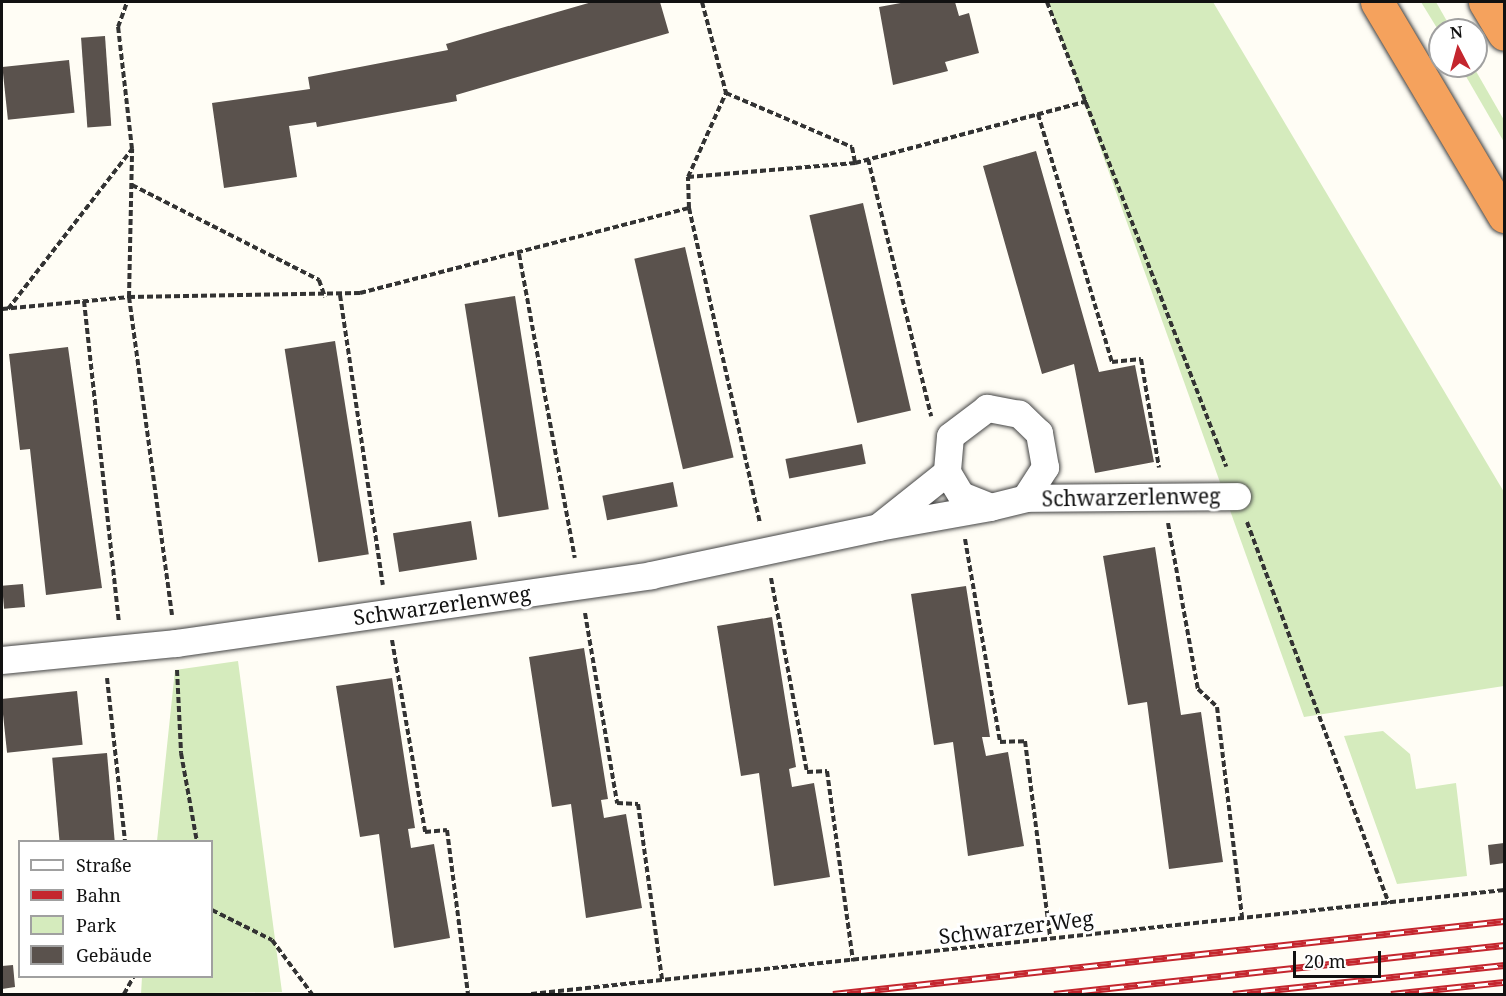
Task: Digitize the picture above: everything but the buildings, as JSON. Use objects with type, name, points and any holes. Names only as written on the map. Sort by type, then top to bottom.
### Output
[{"type":"highway","points":[[1377,2],[1504,216]]},
{"type":"highway","points":[[1485,2],[1504,34]]},
{"type":"street","name":"Schwarzerlenweg","points":[[950,436],[987,408],[1019,414],[1039,433],[1045,468],[1025,498]]},
{"type":"street","points":[[950,436],[947,472],[961,495],[990,507]]},
{"type":"street","name":"Schwarzerlenweg","points":[[878,526],[947,472]]},
{"type":"street","name":"Schwarzerlenweg","points":[[2,660],[176,643],[581,586],[766,551],[878,526],[990,507],[1025,498],[1163,494],[1237,496]]},
{"type":"path","points":[[127,2],[117,27],[132,148],[129,297],[176,643],[181,753],[197,840]]},
{"type":"path","points":[[702,2],[726,93],[688,177],[689,208],[766,551],[807,772],[827,771],[854,961]]},
{"type":"path","points":[[688,177],[855,163],[1088,101],[1047,2]]},
{"type":"path","points":[[726,93],[852,147],[855,163]]},
{"type":"path","points":[[1038,114],[1112,362],[1141,359],[1198,689],[1217,707],[1242,917]]},
{"type":"path","points":[[8,309],[132,148]]},
{"type":"path","points":[[868,159],[930,415],[950,436]]},
{"type":"path","points":[[132,185],[319,280],[325,297]]},
{"type":"path","points":[[2,309],[129,297],[325,297],[340,295],[519,254],[689,208]]},
{"type":"path","points":[[519,254],[581,586],[616,803],[638,804],[662,980]]},
{"type":"path","points":[[340,295],[387,613],[425,832],[447,830],[468,994]]},
{"type":"path","points":[[84,301],[113,649],[125,840]]},
{"type":"path","points":[[961,512],[1000,742],[1025,741],[1050,937]]},
{"type":"path","name":"Schwarzer Weg","points":[[531,994],[1504,890]]},
{"type":"path","points":[[213,910],[272,940],[312,994]]},
{"type":"path","points":[[124,994],[133,978]]},
{"type":"green space","points":[[1048,2],[1213,2],[1504,492],[1504,686],[1304,717]]},
{"type":"green space","points":[[1421,2],[1436,2],[1445,18],[1431,18]]},
{"type":"green space","points":[[1467,78],[1480,78],[1504,120],[1504,142]]},
{"type":"green space","points":[[238,661],[282,992],[141,994],[142,978],[213,978],[213,840],[157,840],[175,670]]},
{"type":"green space","points":[[1383,731],[1410,754],[1416,789],[1456,783],[1467,876],[1397,884],[1344,736]]},
{"type":"railway","points":[[833,994],[1504,921]]},
{"type":"railway","points":[[1054,994],[1504,945]]},
{"type":"railway","points":[[1233,994],[1504,965]]},
{"type":"railway","points":[[1391,994],[1504,982]]}]
